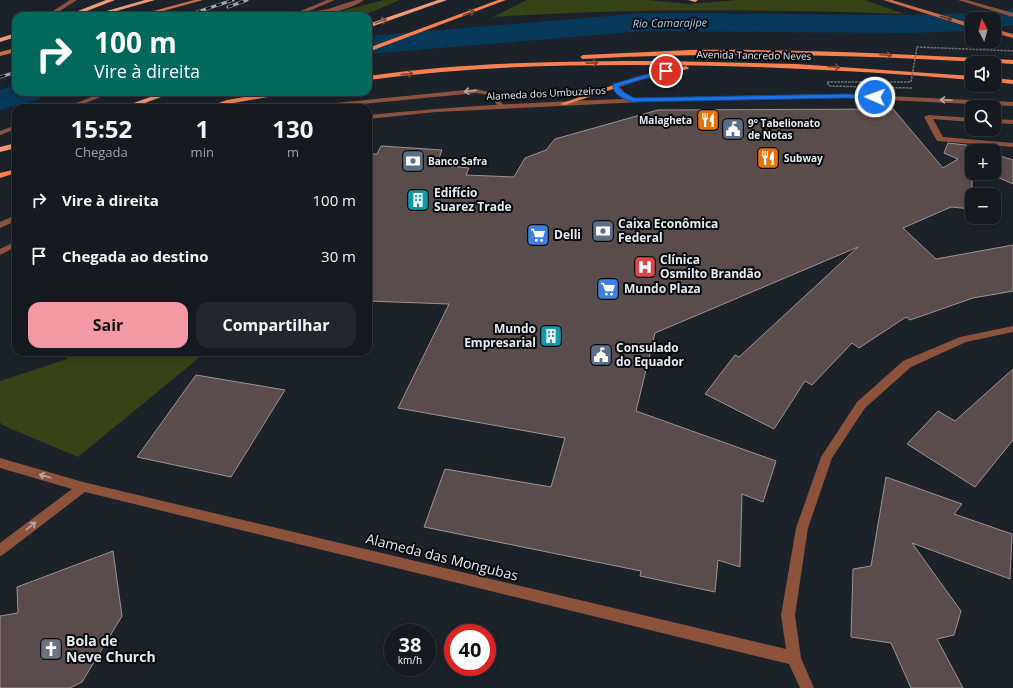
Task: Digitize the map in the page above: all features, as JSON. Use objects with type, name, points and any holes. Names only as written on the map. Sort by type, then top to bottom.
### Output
[{"type":"highway","points":[[79,12],[112,0]]},
{"type":"highway","points":[[107,12],[152,0]]},
{"type":"highway","points":[[411,11],[428,0]]},
{"type":"highway","points":[[372,25],[444,0]]},
{"type":"highway","points":[[0,40],[12,36]]},
{"type":"highway","points":[[136,104],[160,96]]},
{"type":"highway","points":[[0,150],[12,146]]},
{"type":"main road","points":[[154,12],[200,0]]},
{"type":"main road","points":[[372,49],[503,0]]},
{"type":"main road","points":[[886,0],[965,24]]},
{"type":"main road","points":[[889,0],[897,4]]},
{"type":"main road","points":[[1001,33],[1013,36]]},
{"type":"main road","points":[[0,54],[12,51]]},
{"type":"main road","points":[[512,65],[562,58],[704,52],[881,55],[1013,62]]},
{"type":"main road","name":"Avenida Tancredo Neves","points":[[372,78],[512,65],[596,63],[783,65],[885,70],[965,77]]},
{"type":"main road","points":[[563,104],[616,85],[666,71],[716,64]]},
{"type":"main road","points":[[1001,81],[1013,82]]},
{"type":"main road","points":[[616,85],[621,94],[633,100]]},
{"type":"main road","points":[[220,104],[243,96]]},
{"type":"main road","points":[[227,102],[262,96]]},
{"type":"main road","points":[[0,176],[12,172]]},
{"type":"street","points":[[54,12],[74,0]]},
{"type":"street","points":[[303,12],[332,0]]},
{"type":"street","points":[[331,12],[361,0]]},
{"type":"street","points":[[960,0],[1013,15]]},
{"type":"street","points":[[344,104],[476,90],[492,92],[496,96],[501,106]]},
{"type":"street","points":[[77,104],[99,96]]},
{"type":"street","name":"Alameda dos Umbuzeiros","points":[[372,117],[436,110],[633,100],[846,96],[1013,104]]},
{"type":"street","points":[[965,120],[928,117],[940,139],[1013,145]]},
{"type":"street","points":[[1001,121],[1013,122]]},
{"type":"street","points":[[0,133],[12,128]]},
{"type":"street","points":[[0,226],[12,220]]},
{"type":"street","points":[[0,252],[12,246]]},
{"type":"street","points":[[808,688],[794,658],[788,615],[802,528],[827,457],[861,405],[907,364],[964,338],[1013,330]]},
{"type":"street","name":"Alameda das Mongubas","points":[[0,463],[83,487],[794,658]]},
{"type":"street","points":[[0,550],[83,487]]},
{"type":"path","points":[[912,88],[828,86],[827,82],[911,82],[918,47],[1013,51]]},
{"type":"green space","points":[[384,0],[400,0],[372,12],[338,12]]},
{"type":"green space","points":[[527,0],[647,0],[689,4],[737,0],[865,0],[904,14],[699,10],[596,12],[493,17]]},
{"type":"green space","points":[[66,356],[201,356],[78,457],[2,425],[0,422],[0,381],[67,359]]},
{"type":"building","points":[[893,109],[943,168],[958,159],[944,153],[948,143],[965,145],[965,180],[972,180],[972,188],[965,188],[965,208],[951,207],[903,228],[936,259],[1013,245],[1013,291],[973,298],[910,320],[906,317],[859,348],[852,343],[812,385],[805,381],[774,429],[705,394],[735,355],[739,357],[858,247],[655,333],[636,411],[776,461],[763,502],[742,494],[740,567],[718,560],[715,592],[640,576],[641,571],[424,527],[445,469],[551,487],[565,438],[398,408],[449,304],[372,301],[372,154],[377,154],[381,146],[442,150],[439,158],[454,159],[451,166],[469,168],[466,175],[514,177],[525,158],[546,150],[555,139],[658,110]]},
{"type":"building","points":[[1001,156],[1013,160],[1013,184],[1001,179]]},
{"type":"building","points":[[1013,369],[1013,440],[975,487],[907,444],[938,411],[955,421]]},
{"type":"building","points":[[196,375],[285,390],[231,477],[137,457]]},
{"type":"building","points":[[886,477],[962,504],[954,514],[1012,534],[1010,579],[912,543],[961,611],[954,635],[937,639],[963,688],[911,688],[891,643],[851,637],[853,569],[871,566]]},
{"type":"building","name":"Bola de Neve Church","points":[[113,551],[122,616],[82,682],[70,688],[0,688],[0,616],[18,613],[17,587]]},
{"type":"waterway","name":"Rio Camarajipe","points":[[1001,19],[1013,17]]},
{"type":"waterway","name":"Rio Camarajipe","points":[[372,45],[645,22],[910,24],[965,22]]},
{"type":"waterway","name":"Rio Camarajipe","points":[[0,100],[14,96]]},
{"type":"railway","points":[[197,12],[233,0]]},
{"type":"railway","points":[[228,7],[247,0]]},
{"type":"railway","points":[[0,77],[12,73]]},
{"type":"place","name":"Malagheta","points":[[708,120]]},
{"type":"place","name":"9° Tabelionato de Notas","points":[[733,129]]},
{"type":"place","name":"Subway","points":[[768,158]]},
{"type":"place","name":"Banco Safra","points":[[413,161]]},
{"type":"place","name":"Edifício Suarez Trade","points":[[418,200]]},
{"type":"place","name":"Caixa Econômica Federal","points":[[603,231]]},
{"type":"place","name":"Delli","points":[[538,235]]},
{"type":"place","name":"Clínica Osmilto Brandão","points":[[645,267]]},
{"type":"place","name":"Mundo Plaza","points":[[608,289]]},
{"type":"place","name":"Mundo Empresarial","points":[[551,336]]},
{"type":"place","name":"Consulado do Equador","points":[[601,355]]},
{"type":"place","name":"Bola de Neve Church","points":[[51,649]]},
{"type":"route","points":[[666,71],[616,85],[617,91],[633,100],[678,98],[875,97]]}]
